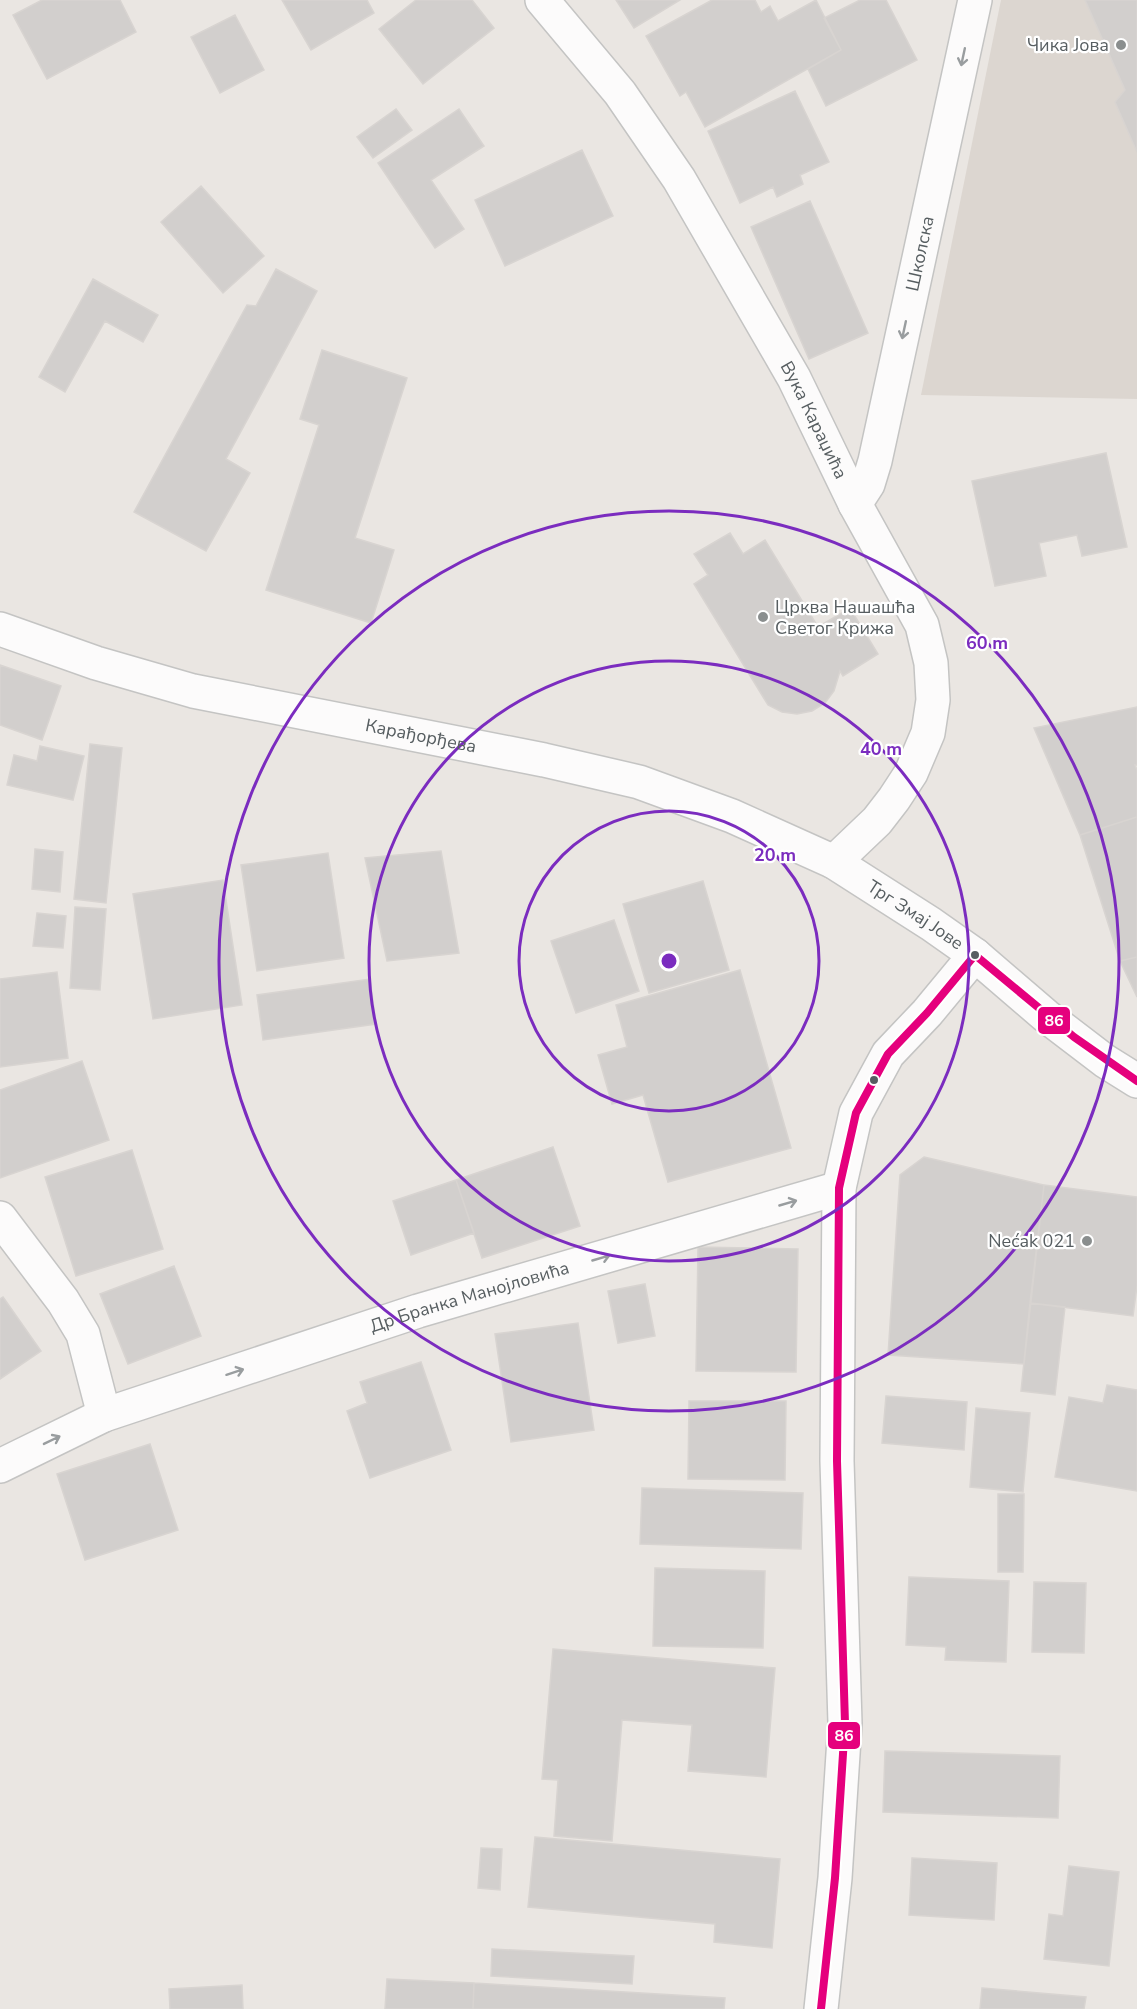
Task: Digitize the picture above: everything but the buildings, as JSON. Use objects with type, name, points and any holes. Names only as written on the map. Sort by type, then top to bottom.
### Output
[{"type":"street","name":"Вука Караџића","points":[[542,0],[620,93],[679,179],[794,378],[855,504],[922,625],[931,663],[933,700],[928,734],[911,773],[894,800],[877,821],[834,862]]},
{"type":"street","name":"Школска","points":[[855,504],[868,484],[875,461],[975,0]]},
{"type":"street","name":"Карађорђева","points":[[0,629],[96,663],[193,691],[544,760],[639,782],[732,816],[834,862]]},
{"type":"street","name":"Трг Змај Јове","points":[[834,862],[932,924],[975,955],[1046,1016],[1105,1061],[1137,1081]]},
{"type":"street","points":[[820,2009],[836,1878],[845,1723],[837,1461],[839,1188],[855,1113],[888,1054],[975,955]]},
{"type":"street","name":"Др Бранка Манојловића","points":[[0,1466],[104,1415],[418,1311],[839,1188]]},
{"type":"street","points":[[0,1218],[63,1301],[83,1334],[104,1415]]},
{"type":"shaded area","points":[[1001,0],[1137,0],[1137,399],[921,395]]},
{"type":"transit line","name":"86","points":[[975,955],[1074,1037],[1137,1081]]},
{"type":"transit line","name":"86","points":[[821,2009],[835,1878],[845,1723],[837,1461],[839,1188],[856,1113],[888,1054],[927,1013],[975,955]]},
{"type":"place","name":"Чика Јова","points":[[1121,45]]},
{"type":"place","name":"Црква Нашашћа Светог Крижа","points":[[763,617]]},
{"type":"place","name":"Nećak 021","points":[[1087,1241]]}]
